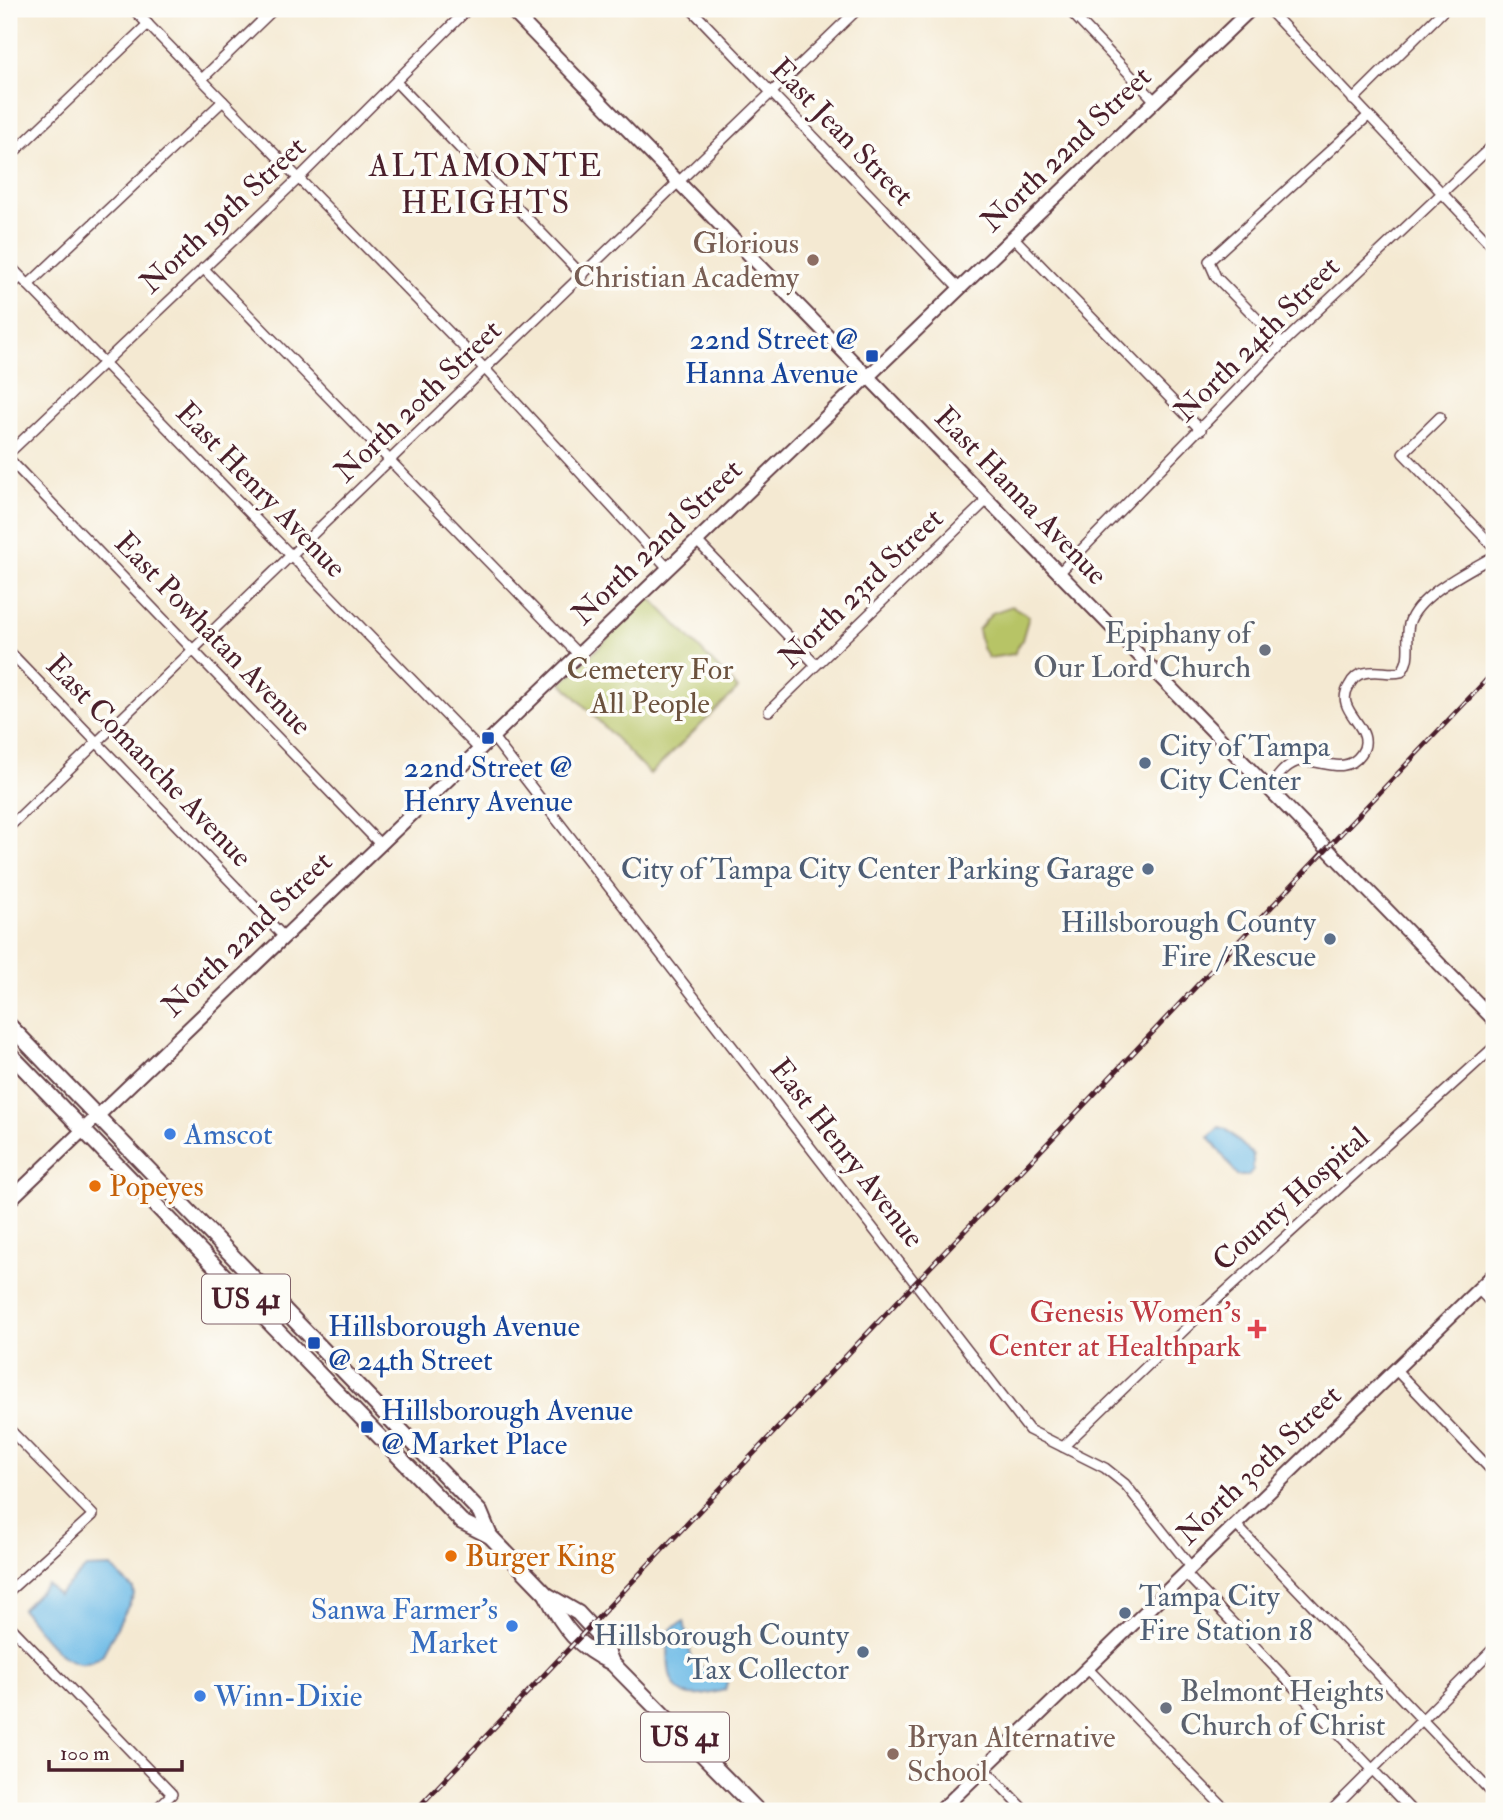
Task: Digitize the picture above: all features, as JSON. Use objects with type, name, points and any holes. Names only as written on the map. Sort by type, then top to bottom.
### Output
[{"type":"main road","name":"US 41","points":[[9,1025],[480,1512],[490,1536]]},
{"type":"main road","name":"US 41","points":[[9,1053],[463,1522],[490,1536],[547,1595],[562,1625],[588,1652],[612,1663],[758,1811]]},
{"type":"street","points":[[134,9],[486,370],[667,567]]},
{"type":"street","points":[[202,79],[274,9]]},
{"type":"street","name":"North 19th Street","points":[[9,453],[299,179],[468,9]]},
{"type":"street","name":"East Hanna Avenue","points":[[510,9],[1494,1020]]},
{"type":"street","name":"East Jean Street","points":[[691,9],[959,288]]},
{"type":"street","name":"North 20th Street","points":[[9,827],[858,9]]},
{"type":"street","points":[[1068,9],[1155,101]]},
{"type":"street","name":"North 22nd Street","points":[[9,1201],[1251,9]]},
{"type":"street","points":[[1268,9],[1440,194],[1494,248]]},
{"type":"street","points":[[1353,100],[1445,9]]},
{"type":"street","points":[[9,157],[148,24]]},
{"type":"street","points":[[396,82],[583,276]]},
{"type":"street","points":[[28,285],[223,102]]},
{"type":"street","points":[[1282,344],[1216,277],[1209,261],[1368,116]]},
{"type":"street","name":"North 24th Street","points":[[1059,573],[1282,344],[1494,144]]},
{"type":"street","points":[[1013,237],[1201,430]]},
{"type":"street","name":"East Henry Avenue","points":[[9,265],[479,749]]},
{"type":"street","points":[[202,268],[578,654]]},
{"type":"street","points":[[9,288],[20,277]]},
{"type":"street","points":[[1440,418],[1403,453],[1494,547]]},
{"type":"street","name":"East Powhatan Avenue","points":[[9,459],[380,844]]},
{"type":"street","name":"North 23rd Street","points":[[769,711],[987,500]]},
{"type":"street","points":[[696,540],[816,665]]},
{"type":"street","points":[[1269,789],[1285,769],[1296,762],[1338,766],[1357,759],[1363,751],[1366,737],[1344,701],[1351,683],[1360,673],[1377,670],[1401,672],[1406,666],[1409,624],[1413,615],[1436,592],[1494,556]]},
{"type":"street","name":"East Comanche Avenue","points":[[9,651],[283,936]]},
{"type":"street","name":"East Henry Avenue","points":[[492,736],[1029,1430],[1105,1468],[1125,1484],[1188,1570]]},
{"type":"street","name":"County Hospital","points":[[1063,1447],[1203,1312],[1494,1047]]},
{"type":"street","name":"North 30th Street","points":[[940,1811],[1494,1274]]},
{"type":"street","points":[[1479,1290],[1494,1306]]},
{"type":"street","points":[[1395,1369],[1494,1473]]},
{"type":"street","points":[[9,1429],[93,1515],[9,1591]]},
{"type":"street","points":[[1235,1524],[1494,1795]]},
{"type":"street","points":[[1188,1570],[1412,1811]]},
{"type":"street","points":[[9,1625],[172,1794],[154,1811]]},
{"type":"street","points":[[1331,1811],[1494,1648]]},
{"type":"street","points":[[1087,1668],[1227,1811]]},
{"type":"street","points":[[983,1768],[1025,1811]]},
{"type":"green space","name":"Cemetery For All People","points":[[650,597],[738,689],[650,774],[562,683]]},
{"type":"green space","points":[[1012,606],[1029,616],[1022,640],[1014,654],[989,658],[982,648],[978,630],[992,613]]},
{"type":"water","points":[[1219,1127],[1226,1129],[1253,1155],[1253,1170],[1248,1176],[1238,1176],[1209,1137]]},
{"type":"water","points":[[111,1567],[133,1589],[134,1595],[103,1654],[91,1662],[79,1663],[68,1659],[47,1641],[22,1609],[47,1584],[58,1595],[86,1568]]},
{"type":"water","points":[[684,1621],[692,1660],[710,1673],[728,1679],[725,1690],[688,1695],[681,1692],[671,1679],[668,1653],[671,1629]]},
{"type":"railway","points":[[415,1811],[1494,672]]},
{"type":"place","name":"Glorious Christian Academy","points":[[813,260]]},
{"type":"place","name":"22nd Street @ Hanna Avenue","points":[[872,356]]},
{"type":"place","name":"Epiphany of Our Lord Church","points":[[1265,650]]},
{"type":"place","name":"22nd Street @ Henry Avenue","points":[[488,738]]},
{"type":"place","name":"City of Tampa City Center","points":[[1145,763]]},
{"type":"place","name":"City of Tampa City Center Parking Garage","points":[[1148,869]]},
{"type":"place","name":"Hillsborough County Fire / Rescue","points":[[1330,939]]},
{"type":"place","name":"Amscot","points":[[170,1134]]},
{"type":"place","name":"Popeyes","points":[[95,1186]]},
{"type":"place","name":"Genesis Women’s Center at Healthpark","points":[[1257,1329]]},
{"type":"place","name":"Hillsborough Avenue @ 24th Street","points":[[314,1343]]},
{"type":"place","name":"Hillsborough Avenue @ Market Place","points":[[367,1427]]},
{"type":"place","name":"Burger King","points":[[451,1556]]},
{"type":"place","name":"Tampa City Fire Station 18","points":[[1125,1613]]},
{"type":"place","name":"Sanwa Farmer's Market","points":[[512,1626]]},
{"type":"place","name":"Hillsborough County Tax Collector","points":[[863,1652]]},
{"type":"place","name":"Winn-Dixie","points":[[200,1696]]},
{"type":"place","name":"Belmont Heights Church of Christ","points":[[1166,1708]]},
{"type":"place","name":"Bryan Alternative School","points":[[893,1754]]},
{"type":"district","name":"ALTAMONTE HEIGHTS","points":[[486,184]]}]
